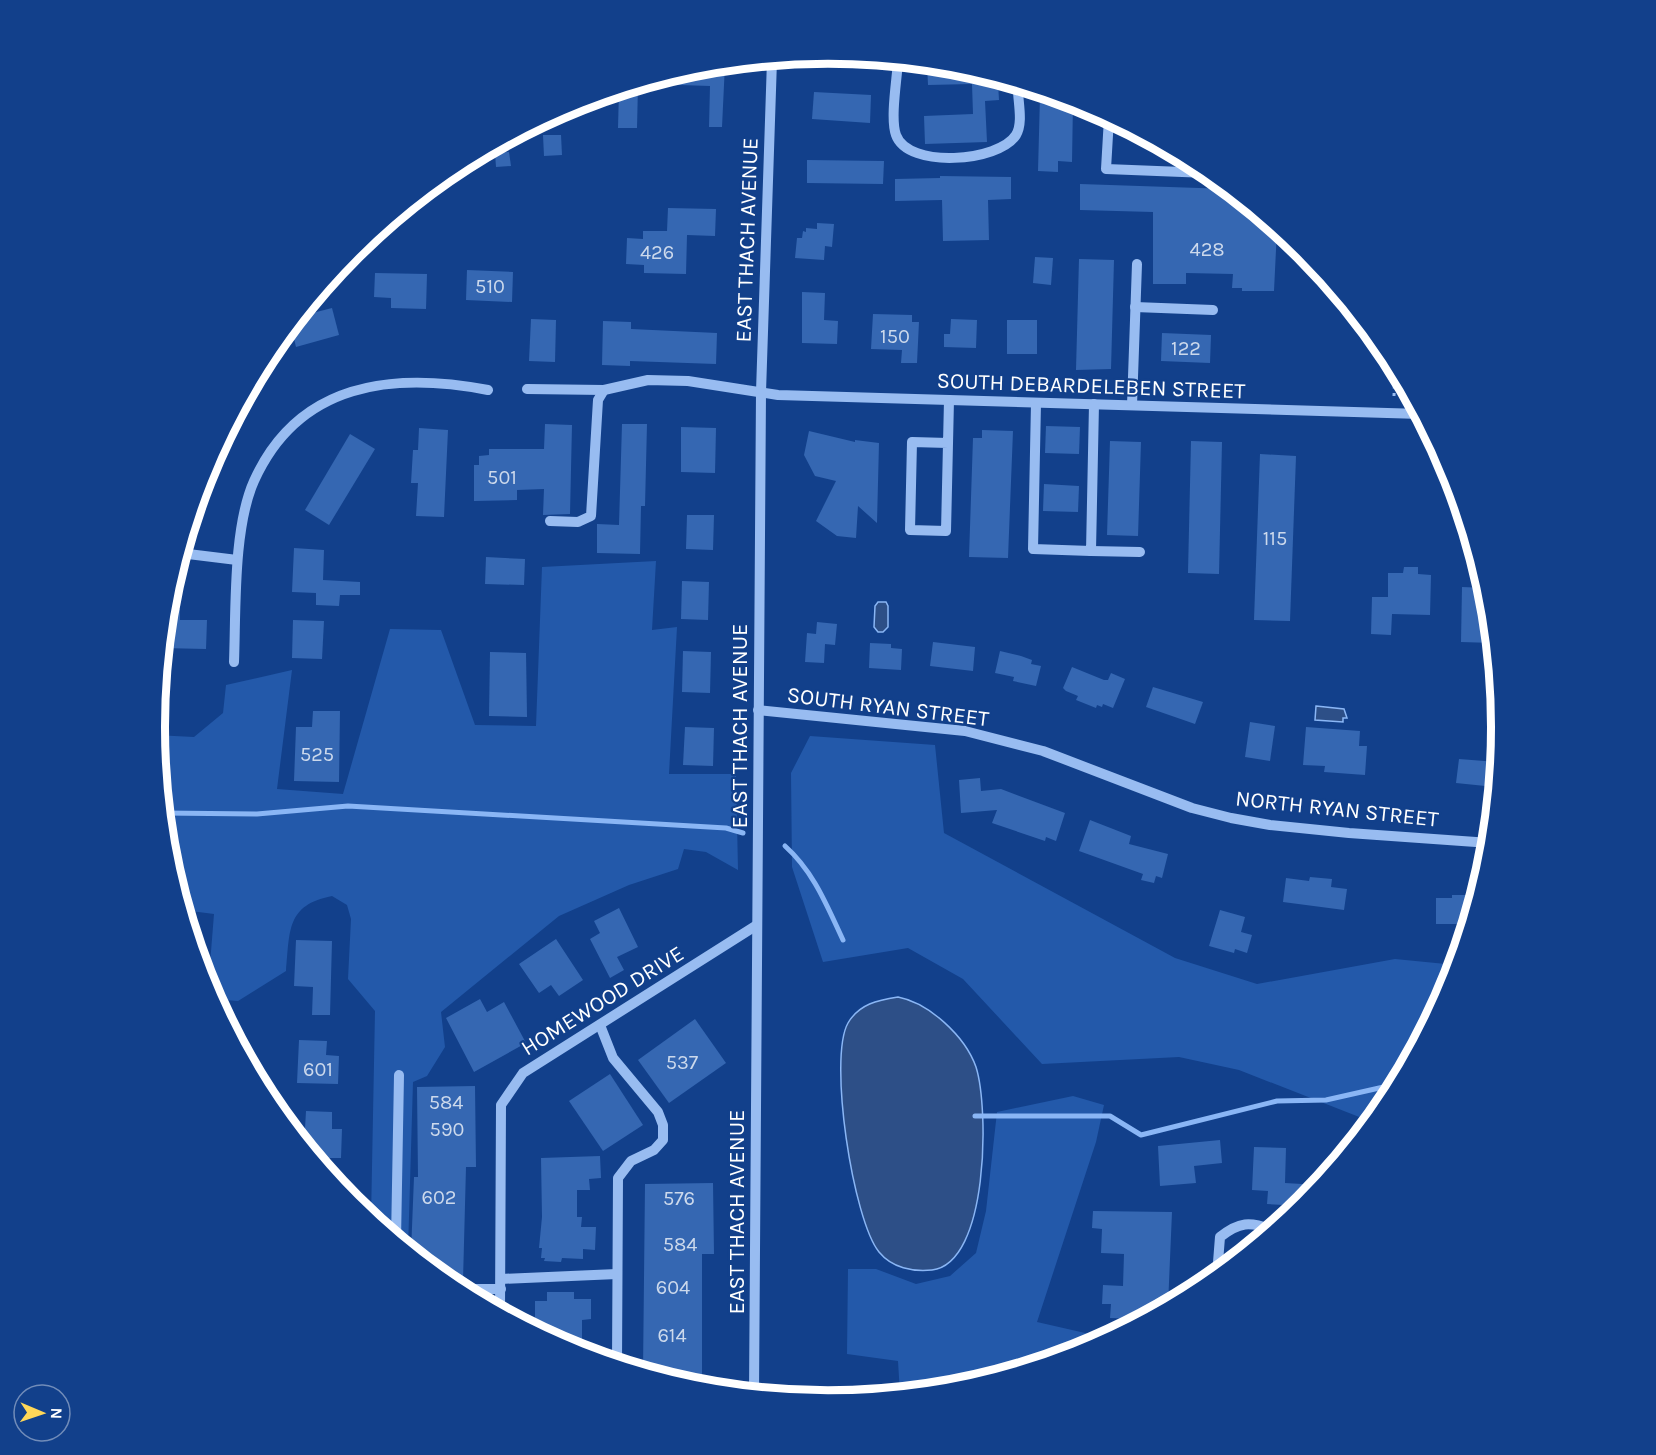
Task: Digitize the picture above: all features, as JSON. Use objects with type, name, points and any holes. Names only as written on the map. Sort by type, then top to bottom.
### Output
[{"type":"street","name":"EAST THACH AVENUE","points":[[754,1386],[761,392],[772,67]]},
{"type":"street","points":[[898,68],[896,135],[907,151],[925,157],[984,155],[1002,149],[1017,134],[1018,93]]},
{"type":"street","points":[[1112,129],[1106,169],[1190,172]]},
{"type":"street","points":[[1132,405],[1137,264]]},
{"type":"street","points":[[1135,307],[1214,310]]},
{"type":"street","name":"SOUTH DEBARDELEBEN STREET","points":[[527,389],[604,390],[648,380],[688,381],[778,395],[1412,414]]},
{"type":"street","points":[[234,662],[237,560],[254,481],[274,446],[303,417],[337,396],[376,384],[444,382],[488,390]]},
{"type":"street","points":[[550,521],[578,522],[591,516],[598,400],[604,390]]},
{"type":"street","points":[[948,443],[912,442],[910,530],[946,531],[949,400]]},
{"type":"street","points":[[1036,403],[1033,549],[1140,552]]},
{"type":"street","points":[[1091,550],[1095,404]]},
{"type":"street","points":[[189,554],[237,560]]},
{"type":"street","name":"SOUTH RYAN STREET","points":[[758,710],[964,731],[1043,751],[1148,791]]},
{"type":"street","name":"NORTH RYAN STREET","points":[[1148,791],[1192,808],[1270,825],[1480,842]]},
{"type":"street","name":"HOMEWOOD DRIVE","points":[[501,1305],[501,1105],[524,1073],[758,925]]},
{"type":"street","points":[[600,1025],[613,1058],[658,1112],[663,1125],[663,1140],[654,1150],[631,1161],[618,1178],[617,1356]]},
{"type":"street","points":[[396,1230],[399,1075]]},
{"type":"street","points":[[1218,1263],[1220,1237],[1235,1225],[1254,1222],[1264,1227]]},
{"type":"street","points":[[473,1287],[617,1274]]},
{"type":"path","points":[[1394,384],[1394,396]]},
{"type":"shaded area","points":[[656,561],[652,630],[677,627],[669,774],[736,774],[738,870],[706,852],[684,849],[678,869],[629,885],[559,916],[441,1012],[445,1047],[427,1076],[413,1082],[408,1240],[371,1207],[375,1011],[348,979],[351,919],[347,905],[332,896],[306,906],[293,922],[288,944],[286,971],[238,1001],[223,1000],[210,967],[214,914],[191,911],[178,857],[166,771],[165,736],[194,737],[223,713],[226,685],[292,670],[277,789],[343,794],[390,629],[441,630],[475,725],[536,726],[542,567]]},
{"type":"shaded area","points":[[878,602],[886,602],[888,606],[888,627],[883,632],[878,632],[874,627],[875,606]]},
{"type":"shaded area","points":[[1316,706],[1344,709],[1347,718],[1343,718],[1343,722],[1315,720]]},
{"type":"shaded area","points":[[810,736],[935,745],[944,833],[1175,958],[1257,984],[1395,959],[1447,964],[1423,1021],[1402,1059],[1363,1118],[1239,1070],[1179,1057],[1042,1064],[963,979],[908,948],[823,962],[792,867],[791,773]]},
{"type":"shaded area","points":[[898,997],[922,1006],[955,1033],[971,1055],[980,1087],[983,1147],[974,1214],[965,1241],[951,1261],[932,1270],[903,1268],[890,1262],[879,1252],[869,1234],[860,1208],[846,1139],[841,1069],[843,1042],[848,1023],[863,1007]]},
{"type":"shaded area","points":[[1073,1096],[1104,1105],[1096,1142],[1037,1322],[1093,1335],[1000,1368],[957,1378],[900,1386],[898,1361],[847,1354],[848,1269],[876,1269],[916,1284],[950,1276],[976,1253],[986,1211],[997,1112]]},
{"type":"building","points":[[927,72],[998,87],[999,100],[985,101],[987,142],[925,144],[924,116],[973,114],[972,84],[928,85]]},
{"type":"building","points":[[725,73],[722,127],[709,127],[710,86],[667,85]]},
{"type":"building","points":[[814,92],[871,95],[870,123],[812,119]]},
{"type":"building","points":[[638,93],[637,128],[618,128],[619,99]]},
{"type":"building","points":[[1040,100],[1073,112],[1072,162],[1058,161],[1058,172],[1038,171]]},
{"type":"building","points":[[543,135],[561,135],[562,155],[544,156]]},
{"type":"building","points":[[509,152],[511,166],[496,167],[495,154]]},
{"type":"building","points":[[807,160],[884,161],[883,184],[807,183]]},
{"type":"building","points":[[940,176],[1011,177],[1011,199],[988,200],[989,240],[943,241],[942,200],[895,201],[895,179],[940,178]]},
{"type":"building","points":[[1080,184],[1213,188],[1276,240],[1274,291],[1242,291],[1242,288],[1232,288],[1233,274],[1186,273],[1186,284],[1153,284],[1153,212],[1080,210]]},
{"type":"building","points":[[668,208],[716,209],[715,236],[687,235],[686,274],[644,273],[644,265],[626,264],[627,238],[643,239],[643,231],[667,231]]},
{"type":"building","points":[[817,223],[834,224],[832,247],[825,246],[824,260],[795,258],[797,238],[802,238],[806,228],[817,229]]},
{"type":"building","points":[[1035,257],[1053,258],[1051,285],[1033,283]]},
{"type":"building","points":[[1079,259],[1114,260],[1111,369],[1076,370]]},
{"type":"building","points":[[467,270],[513,272],[512,302],[466,300]]},
{"type":"building","points":[[375,273],[427,274],[426,309],[391,308],[391,298],[374,297]]},
{"type":"building","points":[[802,292],[825,293],[824,320],[838,321],[837,344],[802,343]]},
{"type":"building","points":[[332,308],[339,335],[296,347],[293,336],[311,313]]},
{"type":"building","points":[[873,314],[912,315],[912,322],[919,322],[917,363],[901,363],[902,350],[871,349]]},
{"type":"building","points":[[531,319],[556,320],[555,362],[529,361]]},
{"type":"building","points":[[951,319],[977,320],[976,348],[944,347],[944,334],[950,334]]},
{"type":"building","points":[[1007,320],[1037,320],[1037,354],[1007,354]]},
{"type":"building","points":[[603,321],[631,322],[631,329],[717,333],[716,364],[630,361],[630,366],[602,365]]},
{"type":"building","points":[[1162,333],[1211,335],[1210,363],[1161,361]]},
{"type":"building","points":[[545,424],[572,425],[570,514],[543,515],[544,489],[517,490],[517,500],[474,501],[474,465],[479,465],[479,456],[489,455],[489,449],[544,449]]},
{"type":"building","points":[[622,424],[647,424],[645,506],[641,506],[640,554],[597,553],[597,524],[619,525]]},
{"type":"building","points":[[1046,426],[1080,427],[1079,454],[1045,453]]},
{"type":"building","points":[[681,427],[716,428],[715,473],[681,472]]},
{"type":"building","points":[[419,428],[448,430],[444,517],[416,516],[418,483],[411,483],[413,450],[418,450]]},
{"type":"building","points":[[982,430],[1013,431],[1008,558],[969,557],[973,438],[982,438]]},
{"type":"building","points":[[809,431],[855,442],[855,440],[879,443],[877,523],[858,506],[856,538],[837,536],[816,521],[836,481],[815,476],[804,455]]},
{"type":"building","points":[[350,434],[375,449],[329,525],[305,510]]},
{"type":"building","points":[[1110,441],[1141,442],[1138,536],[1107,535]]},
{"type":"building","points":[[1191,441],[1222,442],[1219,574],[1188,573]]},
{"type":"building","points":[[1260,454],[1296,456],[1290,621],[1254,620]]},
{"type":"building","points":[[1044,484],[1079,486],[1078,512],[1043,511]]},
{"type":"building","points":[[687,515],[714,515],[713,550],[686,549]]},
{"type":"building","points":[[294,548],[324,550],[323,580],[360,582],[360,595],[340,595],[339,606],[316,605],[316,593],[292,592]]},
{"type":"building","points":[[486,557],[525,559],[524,585],[485,584]]},
{"type":"building","points":[[1404,567],[1418,567],[1418,574],[1431,575],[1430,615],[1392,614],[1391,635],[1371,634],[1372,597],[1388,597],[1388,573],[1403,573]]},
{"type":"building","points":[[682,581],[709,582],[708,620],[681,619]]},
{"type":"building","points":[[1462,587],[1476,588],[1485,643],[1461,642]]},
{"type":"building","points":[[176,609],[180,609],[180,620],[207,620],[206,649],[170,648]]},
{"type":"building","points":[[293,620],[324,621],[322,659],[292,658]]},
{"type":"building","points":[[817,622],[837,624],[835,645],[825,644],[824,663],[805,662],[807,633],[816,634]]},
{"type":"building","points":[[933,642],[975,647],[973,671],[930,666]]},
{"type":"building","points":[[870,643],[891,644],[891,648],[902,649],[901,670],[869,668]]},
{"type":"building","points":[[683,651],[711,652],[710,693],[682,692]]},
{"type":"building","points":[[1000,651],[1032,660],[1031,664],[1041,666],[1036,686],[1013,681],[1014,677],[995,673]]},
{"type":"building","points":[[490,652],[526,653],[527,717],[489,716]]},
{"type":"building","points":[[1072,667],[1104,680],[1108,680],[1111,673],[1125,679],[1113,708],[1103,704],[1102,707],[1097,705],[1096,708],[1076,700],[1078,696],[1063,688]]},
{"type":"building","points":[[1153,687],[1203,702],[1195,724],[1146,707]]},
{"type":"building","points":[[313,711],[340,711],[339,782],[294,781],[296,727],[312,727]]},
{"type":"building","points":[[1250,722],[1275,726],[1270,761],[1245,757]]},
{"type":"building","points":[[685,727],[714,728],[713,766],[683,765]]},
{"type":"building","points":[[1306,727],[1360,731],[1359,746],[1367,746],[1365,775],[1324,772],[1325,766],[1303,765]]},
{"type":"building","points":[[1459,759],[1490,761],[1488,786],[1456,783]]},
{"type":"building","points":[[980,778],[981,791],[1001,789],[1065,813],[1056,841],[1046,837],[1045,841],[992,823],[997,810],[961,813],[959,780]]},
{"type":"building","points":[[1090,820],[1131,836],[1129,844],[1168,854],[1162,878],[1156,876],[1154,883],[1141,880],[1143,874],[1079,851]]},
{"type":"building","points":[[1310,877],[1332,879],[1331,887],[1347,889],[1344,910],[1283,902],[1286,878],[1309,881]]},
{"type":"building","points":[[1452,895],[1469,895],[1461,924],[1436,924],[1436,898],[1452,898]]},
{"type":"building","points":[[619,908],[638,947],[617,957],[624,970],[610,978],[590,939],[600,933],[594,921]]},
{"type":"building","points":[[1220,910],[1245,917],[1241,932],[1252,935],[1247,953],[1235,949],[1234,953],[1209,946]]},
{"type":"building","points":[[556,939],[583,980],[559,996],[551,985],[539,993],[519,964]]},
{"type":"building","points":[[296,940],[332,941],[330,1015],[312,1015],[313,987],[294,986]]},
{"type":"building","points":[[480,999],[487,1012],[504,1002],[526,1043],[474,1072],[446,1018]]},
{"type":"building","points":[[695,1019],[726,1063],[669,1103],[638,1060]]},
{"type":"building","points":[[299,1040],[327,1041],[326,1055],[339,1056],[338,1084],[297,1083]]},
{"type":"building","points":[[610,1074],[643,1125],[603,1151],[569,1101]]},
{"type":"building","points":[[475,1086],[476,1167],[466,1167],[463,1281],[411,1243],[414,1177],[418,1177],[417,1087]]},
{"type":"building","points":[[306,1111],[332,1112],[332,1129],[342,1129],[341,1158],[324,1158],[305,1134]]},
{"type":"building","points":[[1220,1140],[1222,1163],[1194,1166],[1196,1183],[1160,1186],[1158,1146]]},
{"type":"building","points":[[1254,1147],[1286,1148],[1285,1183],[1308,1184],[1287,1205],[1267,1204],[1268,1191],[1252,1190]]},
{"type":"building","points":[[600,1156],[601,1178],[589,1179],[590,1190],[577,1190],[577,1217],[582,1217],[581,1227],[596,1227],[595,1250],[583,1249],[583,1259],[562,1258],[561,1262],[544,1261],[545,1258],[541,1258],[542,1248],[539,1248],[542,1217],[541,1158]]},
{"type":"building","points":[[713,1183],[714,1254],[702,1254],[702,1375],[685,1375],[643,1364],[645,1184]]},
{"type":"building","points":[[1093,1211],[1172,1212],[1168,1296],[1128,1319],[1110,1318],[1111,1304],[1102,1304],[1103,1285],[1123,1286],[1124,1254],[1101,1253],[1102,1229],[1092,1228]]},
{"type":"building","points":[[547,1292],[574,1292],[574,1299],[591,1299],[591,1319],[582,1320],[582,1343],[535,1322],[535,1301],[547,1301]]},
{"type":"waterway","points":[[171,813],[257,814],[348,806],[726,828],[743,833]]},
{"type":"waterway","points":[[785,846],[812,878],[843,940]]},
{"type":"waterway","points":[[975,1116],[1110,1116],[1141,1135],[1277,1101],[1326,1100],[1385,1087]]}]
